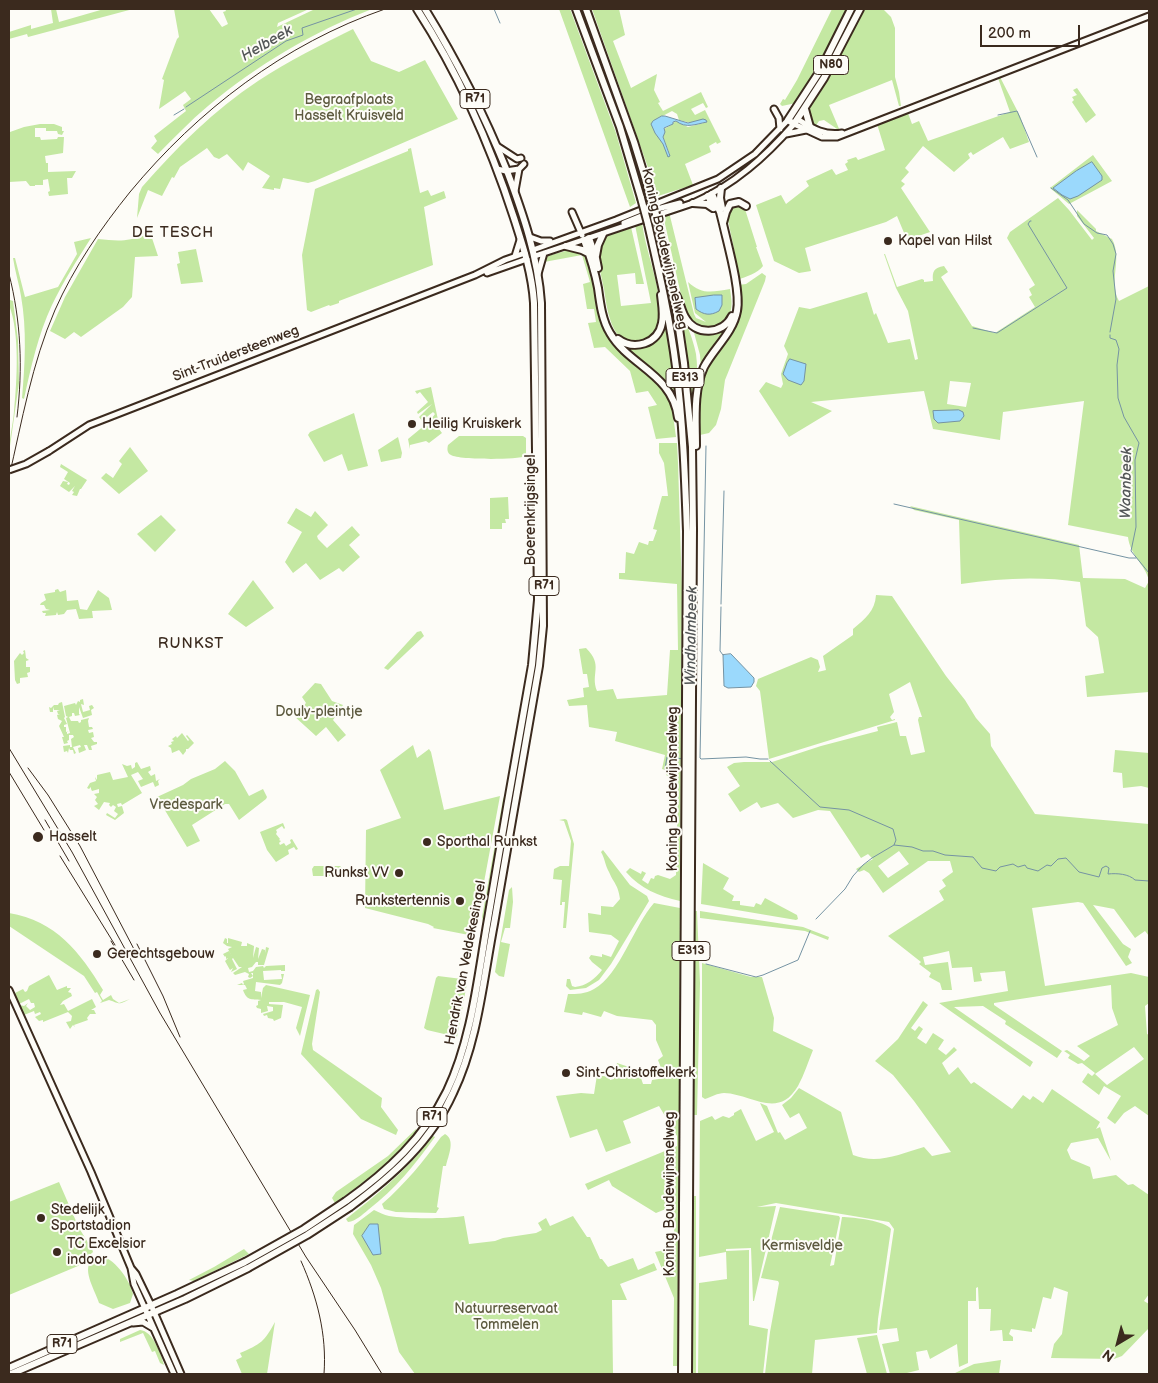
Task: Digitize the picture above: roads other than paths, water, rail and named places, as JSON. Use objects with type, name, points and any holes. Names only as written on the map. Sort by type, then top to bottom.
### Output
[{"type":"highway","name":"Koning Boudewijnsnelweg","points":[[576,9],[620,127],[648,224],[662,281],[676,367],[684,443],[687,540],[682,1374]]},
{"type":"highway","name":"Koning Boudewijnsnelweg","points":[[586,9],[634,142],[658,221],[672,288],[684,362],[692,447],[688,1374]]},
{"type":"highway","name":"N80","points":[[793,119],[851,9]]},
{"type":"highway","name":"N80","points":[[793,119],[804,109],[824,78],[860,9]]},
{"type":"highway","name":"R71","points":[[421,10],[471,90],[497,146],[515,192],[534,253]]},
{"type":"highway","name":"R71","points":[[421,10],[465,93],[498,169],[526,256]]},
{"type":"highway","points":[[804,109],[808,128]]},
{"type":"highway","points":[[672,288],[678,298],[684,316],[689,323],[698,329],[711,331],[723,327],[731,318],[735,302],[720,203],[722,188]]},
{"type":"highway","points":[[710,195],[720,212],[723,224]]},
{"type":"highway","points":[[692,469],[695,463],[696,407],[700,382],[705,367],[734,320],[738,304],[710,195]]},
{"type":"highway","points":[[695,202],[707,204],[715,211]]},
{"type":"highway","points":[[723,224],[730,204],[740,202],[746,206]]},
{"type":"highway","points":[[603,234],[593,256],[607,328],[617,342],[660,380],[666,388],[678,414],[680,437],[684,443]]},
{"type":"highway","points":[[586,239],[593,256],[609,326],[617,338],[629,345],[636,346],[648,342],[658,332],[662,324],[663,314],[662,281]]},
{"type":"highway","points":[[566,246],[582,250],[593,256]]},
{"type":"highway","name":"Sint-Truidersteenweg","points":[[526,256],[534,253]]},
{"type":"highway","name":"Boerenkrijgsingel","points":[[519,760],[539,666],[543,626],[542,320],[534,253]]},
{"type":"highway","name":"Boerenkrijgsingel","points":[[519,760],[532,665],[538,600],[534,303],[530,269],[526,256]]},
{"type":"highway","name":"Hendrik van Veldekesingel","points":[[149,1310],[161,1309],[307,1235],[348,1204],[383,1183],[420,1145],[442,1115],[464,1068],[471,1045],[485,978],[519,760]]},
{"type":"highway","name":"Hendrik van Veldekesingel","points":[[149,1310],[246,1265]]},
{"type":"highway","name":"R71","points":[[11,1374],[128,1323],[149,1310]]},
{"type":"highway","name":"R71","points":[[9,1368],[149,1310]]},
{"type":"main road","points":[[793,119],[808,128],[829,134],[840,133],[1149,16]]},
{"type":"main road","points":[[774,109],[779,118],[780,129]]},
{"type":"main road","name":"Sint-Truidersteenweg","points":[[534,253],[558,240],[705,185],[741,165],[793,119]]},
{"type":"main road","name":"Sint-Truidersteenweg","points":[[534,253],[544,253],[610,232],[710,195],[740,177],[759,161],[785,134],[793,119]]},
{"type":"main road","points":[[785,134],[808,128]]},
{"type":"main road","points":[[497,146],[517,158],[521,158]]},
{"type":"main road","points":[[515,192],[519,169],[524,164]]},
{"type":"main road","points":[[498,169],[519,169]]},
{"type":"main road","points":[[705,185],[710,195]]},
{"type":"main road","points":[[572,212],[586,239]]},
{"type":"main road","points":[[530,237],[544,242],[558,240]]},
{"type":"main road","points":[[515,256],[520,238]]},
{"type":"main road","points":[[538,274],[544,253]]},
{"type":"main road","name":"Sint-Truidersteenweg","points":[[9,470],[26,464],[49,451],[78,430],[94,423],[479,274],[515,256],[526,256]]},
{"type":"main road","name":"Sint-Truidersteenweg","points":[[479,274],[514,263],[526,256]]},
{"type":"main road","points":[[514,263],[530,269]]},
{"type":"main road","points":[[9,990],[91,1172],[92,1179],[131,1268],[134,1284],[160,1325],[181,1374]]},
{"type":"main road","points":[[160,1325],[161,1309]]},
{"type":"main road","points":[[149,1310],[154,1328],[174,1374]]},
{"type":"main road","points":[[128,1323],[143,1322],[154,1328]]},
{"type":"water","points":[[662,116],[688,123],[703,119],[707,122],[684,125],[676,121],[664,128],[663,137],[670,156],[668,157],[663,144],[651,124]]},
{"type":"water","points":[[1092,162],[1102,176],[1102,180],[1078,196],[1070,199],[1053,188],[1076,171]]},
{"type":"water","points":[[722,295],[722,305],[719,311],[707,314],[696,309],[695,298]]},
{"type":"water","points":[[790,359],[806,364],[804,381],[801,385],[788,380],[783,374]]},
{"type":"water","points":[[959,410],[963,412],[964,416],[960,421],[938,423],[934,419],[933,411]]},
{"type":"water","points":[[731,654],[754,678],[751,687],[728,688],[724,686],[723,655]]},
{"type":"water","points":[[370,1224],[378,1224],[381,1254],[373,1255],[362,1236]]},
{"type":"waterway","name":"Helbeek","points":[[186,107],[286,41],[303,35],[302,28],[357,9]]},
{"type":"waterway","points":[[494,9],[500,23]]},
{"type":"waterway","name":"Helbeek","points":[[174,115],[184,109]]},
{"type":"waterway","name":"Waanbeek","points":[[998,115],[1017,111],[1037,157]]},
{"type":"waterway","name":"Waanbeek","points":[[1051,188],[1068,200],[1084,224],[1097,233],[1107,235],[1113,244],[1116,254],[1113,271],[1116,299],[1110,332]]},
{"type":"waterway","points":[[973,328],[997,333],[1067,288],[1028,224],[1031,221]]},
{"type":"waterway","name":"Waanbeek","points":[[1110,335],[1110,338],[1116,340],[1119,349],[1117,365],[1118,398],[1124,417],[1139,443],[1135,460],[1136,527],[1131,551],[1149,573]]},
{"type":"waterway","name":"Windhalmbeek","points":[[706,446],[700,758],[746,757],[768,759]]},
{"type":"waterway","points":[[721,604],[724,491]]},
{"type":"waterway","points":[[894,504],[1129,558],[1136,558]]},
{"type":"waterway","points":[[721,607],[720,651],[723,655]]},
{"type":"waterway","points":[[665,769],[667,757],[684,759]]},
{"type":"waterway","name":"Windhalmbeek","points":[[770,761],[820,807],[849,810],[893,829],[896,840],[894,845],[912,847],[923,851],[933,851],[945,855],[973,857],[982,868],[996,871],[1000,867],[1013,864],[1018,867],[1025,865],[1027,868],[1038,871],[1047,865],[1051,866],[1058,859],[1066,858],[1079,872],[1099,877],[1102,868],[1106,866],[1109,868],[1108,874],[1123,874],[1135,880],[1149,881]]},
{"type":"waterway","points":[[816,919],[845,889],[863,865],[894,845]]},
{"type":"waterway","points":[[706,964],[756,977],[763,975],[798,960],[810,931]]},
{"type":"railway","points":[[9,477],[34,371],[55,310],[62,294],[89,248],[130,192],[184,134],[245,83],[312,41],[385,9]]},
{"type":"railway","points":[[9,274],[16,309],[20,345],[17,417]]},
{"type":"railway","points":[[9,748],[72,852],[160,1013],[306,1257],[382,1374]]},
{"type":"railway","points":[[28,768],[48,795],[80,846],[136,953]]},
{"type":"railway","points":[[9,772],[44,830]]},
{"type":"railway","points":[[45,820],[69,861]]},
{"type":"railway","points":[[60,856],[115,945]]},
{"type":"railway","points":[[111,941],[134,980]]},
{"type":"railway","points":[[137,944],[163,996],[180,1037]]},
{"type":"railway","points":[[301,1261],[312,1288],[320,1316],[325,1359],[324,1374]]},
{"type":"place","name":"Kapel van Hilst","points":[[888,241]]},
{"type":"place","name":"Heilig Kruiskerk","points":[[412,424]]},
{"type":"place","name":"Hasselt","points":[[38,837]]},
{"type":"place","name":"Sporthal Runkst","points":[[427,842]]},
{"type":"place","name":"Runkst VV","points":[[399,873]]},
{"type":"place","name":"Runkstertennis","points":[[460,901]]},
{"type":"place","name":"Gerechtsgebouw","points":[[97,954]]},
{"type":"place","name":"Sint-Christoffelkerk","points":[[566,1073]]},
{"type":"place","name":"Stedelijk Sportstadion","points":[[41,1218]]},
{"type":"place","name":"TC Excelsior indoor","points":[[57,1252]]},
{"type":"district","name":"DE TESCH","points":[[173,233]]},
{"type":"district","name":"RUNKST","points":[[191,644]]},
{"type":"park label","name":"Begraafplaats Hasselt Kruisveld","points":[[349,108]]},
{"type":"park label","name":"Douly-pleintje","points":[[319,712]]},
{"type":"park label","name":"Vredespark","points":[[186,805]]},
{"type":"park label","name":"Kermisveldje","points":[[802,1246]]},
{"type":"park label","name":"Natuurreservaat Tommelen","points":[[506,1318]]}]
